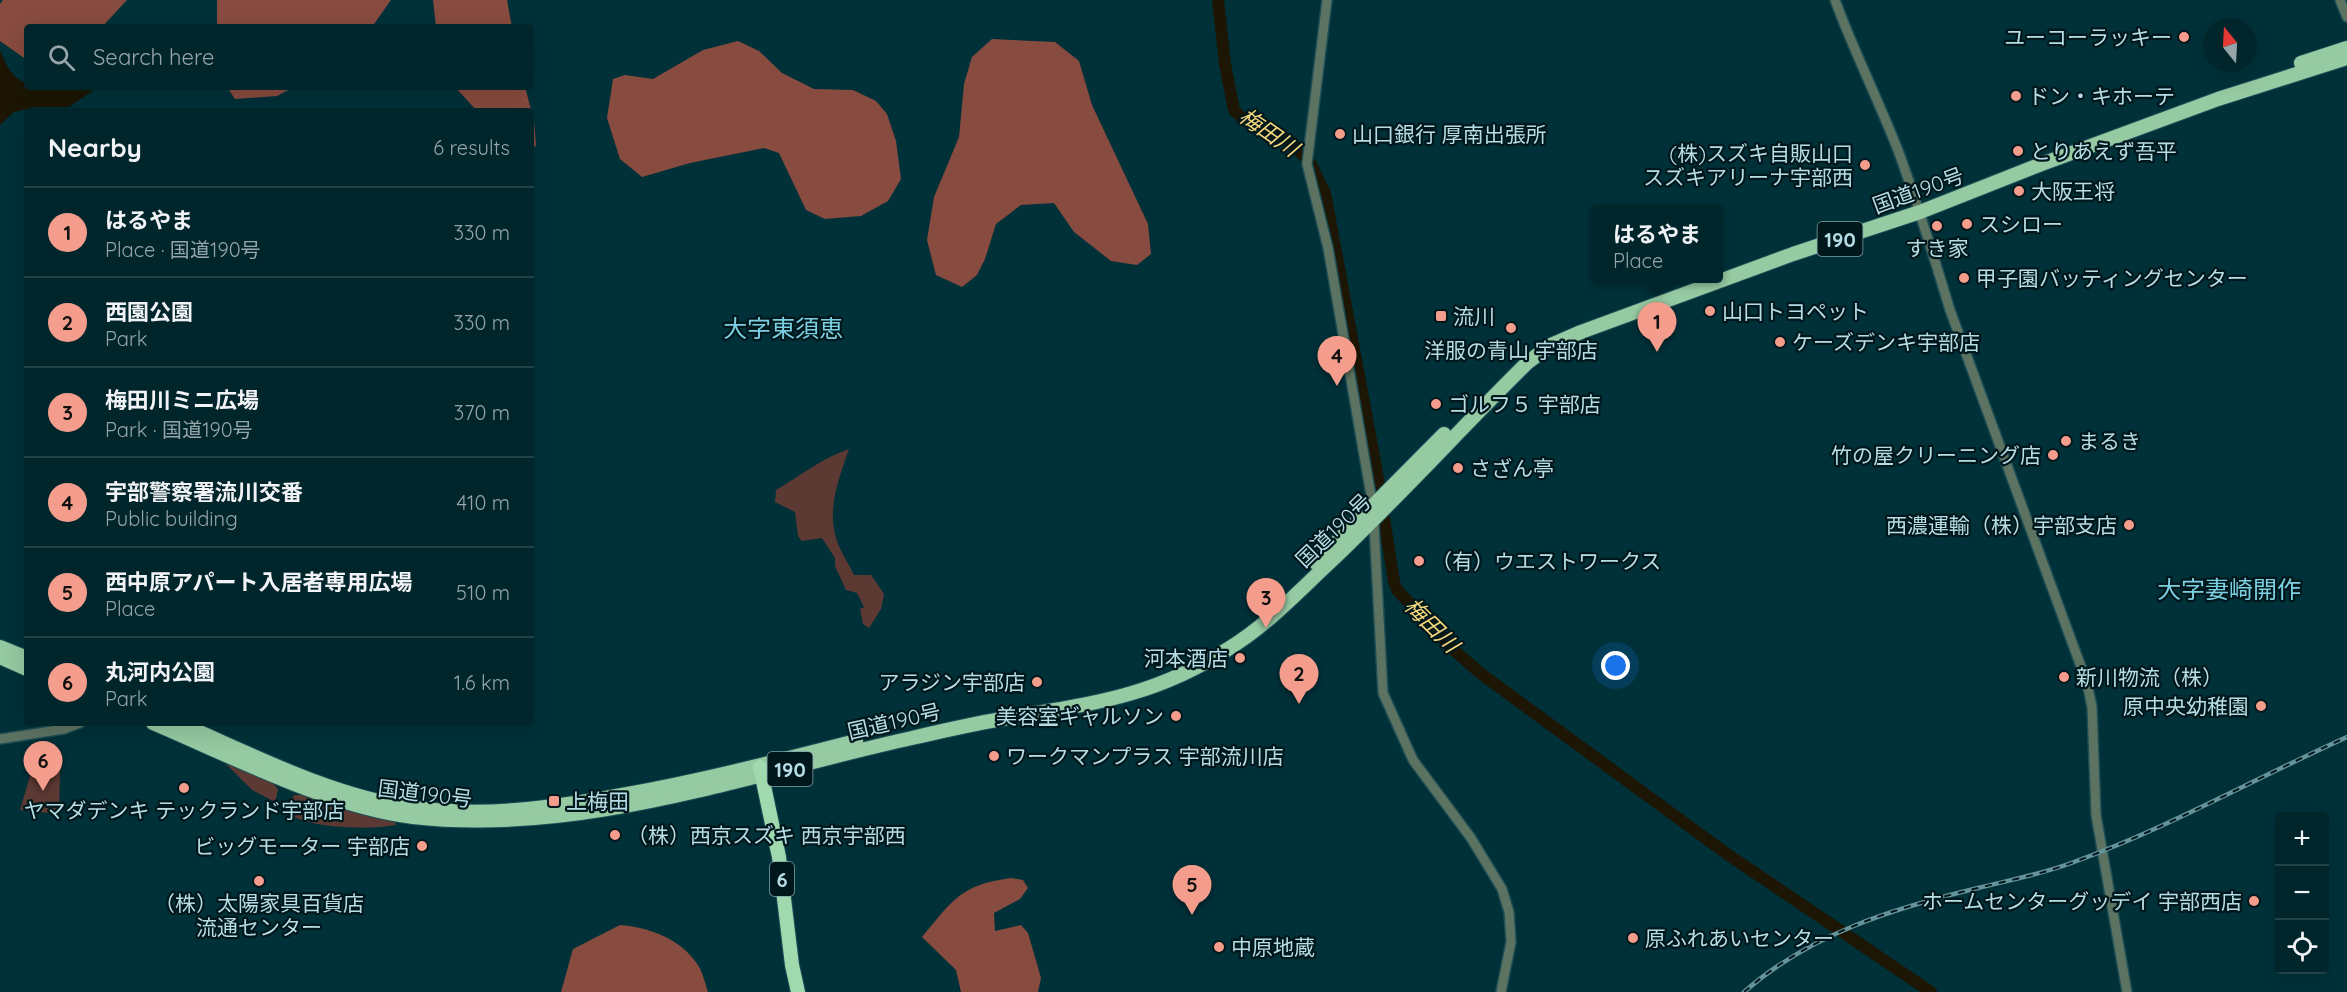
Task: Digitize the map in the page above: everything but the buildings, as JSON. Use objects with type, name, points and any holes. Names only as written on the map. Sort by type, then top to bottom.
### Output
[{"type":"highway","name":"国道190号","points":[[1723,274],[1918,208],[2274,72],[2347,48]]},
{"type":"highway","name":"国道190号","points":[[1723,279],[2218,99],[2347,58]]},
{"type":"highway","name":"国道190号","points":[[1379,508],[1480,399],[1513,367],[1542,344],[1571,329],[1698,283]]},
{"type":"highway","name":"国道190号","points":[[160,726],[332,797],[406,816],[444,820],[516,820],[642,802],[916,737],[1000,719],[1112,700],[1167,682],[1202,665],[1259,628],[1517,374],[1551,345],[1713,283]]},
{"type":"highway","points":[[0,647],[24,657]]},
{"type":"highway","points":[[0,657],[24,668]]},
{"type":"highway","name":"国道190号","points":[[186,726],[296,773],[350,792],[409,807],[459,812],[521,810],[585,802],[761,772]]},
{"type":"highway","name":"6","points":[[761,772],[779,857],[792,965],[798,992]]},
{"type":"street","points":[[1327,0],[1307,164],[1328,248],[1379,508],[1383,693],[1413,760],[1471,838],[1502,888],[1509,912],[1511,933],[1501,992]]},
{"type":"street","points":[[1835,0],[1855,53],[1894,141],[1950,310],[2087,683],[2092,707],[2096,815],[2127,992]]},
{"type":"street","points":[[2340,0],[2347,17]]},
{"type":"street","points":[[0,739],[72,726]]},
{"type":"shaded area","points":[[3,0],[127,0],[105,24],[24,24],[24,58],[0,41],[0,4]]},
{"type":"shaded area","points":[[217,0],[391,0],[374,24],[217,24]]},
{"type":"shaded area","points":[[433,0],[507,0],[511,24],[436,24]]},
{"type":"shaded area","points":[[992,39],[1055,42],[1079,61],[1092,105],[1148,224],[1151,254],[1137,265],[1111,261],[1074,232],[1054,203],[1021,205],[996,224],[985,259],[977,275],[962,287],[936,275],[927,240],[934,197],[959,137],[964,84],[972,57]]},
{"type":"shaded area","points":[[738,41],[759,51],[782,73],[814,89],[853,90],[876,101],[887,114],[896,141],[901,179],[888,201],[861,216],[825,219],[806,210],[779,153],[764,148],[690,163],[642,177],[620,159],[607,118],[613,79],[625,75],[653,79],[703,50]]},
{"type":"shaded area","points":[[0,50],[10,70],[24,82],[24,90],[94,90],[69,107],[24,108],[14,112],[0,125]]},
{"type":"shaded area","points":[[229,90],[288,90],[277,96],[235,99]]},
{"type":"shaded area","points":[[458,90],[526,90],[531,108],[474,108]]},
{"type":"shaded area","points":[[534,121],[536,145],[534,147]]},
{"type":"shaded area","points":[[849,449],[835,494],[834,529],[854,575],[871,575],[884,594],[881,609],[869,628],[863,624],[860,609],[864,607],[857,593],[846,590],[835,566],[835,558],[822,538],[802,541],[798,536],[795,512],[775,502],[776,490],[820,462]]},
{"type":"shaded area","points":[[221,759],[272,782],[278,789],[276,799],[273,801],[252,790]]},
{"type":"shaded area","points":[[32,769],[60,772],[59,814],[20,810]]},
{"type":"shaded area","points":[[294,795],[306,795],[395,822],[396,825],[356,828],[310,822],[287,813],[287,808]]},
{"type":"shaded area","points":[[1011,878],[1023,880],[1028,888],[1020,899],[994,913],[995,931],[1021,925],[1028,933],[1041,978],[1038,992],[961,992],[956,970],[922,937],[959,896],[980,885]]},
{"type":"shaded area","points":[[620,925],[642,928],[664,936],[683,948],[698,965],[708,992],[561,992],[573,949]]},
{"type":"waterway","name":"梅田川","points":[[1218,0],[1225,64],[1234,110],[1244,120],[1290,141],[1311,164],[1325,193],[1397,590],[1455,651],[1480,673],[1727,854],[1931,992]]},
{"type":"railway","points":[[1744,992],[1797,954],[1854,926],[1884,914],[2038,873],[2109,849],[2347,737]]},
{"type":"place","name":"ユーコーラッキー","points":[[2184,37]]},
{"type":"place","name":"ドン・キホーテ","points":[[2016,96]]},
{"type":"place","name":"山口銀行 厚南出張所","points":[[1340,134]]},
{"type":"place","name":"とりあえず吾平","points":[[2018,151]]},
{"type":"place","name":"(株)スズキ自販山口 スズキアリーナ宇部西","points":[[1865,165]]},
{"type":"place","name":"大阪王将","points":[[2019,191]]},
{"type":"place","name":"スシロー","points":[[1967,224]]},
{"type":"place","name":"すき家","points":[[1937,226]]},
{"type":"place","name":"甲子園バッティングセンター","points":[[1964,278]]},
{"type":"place","name":"山口トヨペット","points":[[1710,311]]},
{"type":"place","name":"流川","points":[[1441,316]]},
{"type":"place","name":"洋服の青山 宇部店","points":[[1511,328]]},
{"type":"place","name":"ケーズデンキ宇部店","points":[[1780,342]]},
{"type":"place","name":"はるやま","points":[[1657,352]]},
{"type":"place","name":"宇部警察署流川交番","points":[[1337,386]]},
{"type":"place","name":"ゴルフ５ 宇部店","points":[[1436,404]]},
{"type":"place","name":"まるき","points":[[2066,441]]},
{"type":"place","name":"竹の屋クリーニング店","points":[[2053,455]]},
{"type":"place","name":"さざん亭","points":[[1458,468]]},
{"type":"place","name":"西濃運輸（株）宇部支店","points":[[2129,525]]},
{"type":"place","name":"（有）ウエストワークス","points":[[1419,561]]},
{"type":"place","name":"梅田川ミニ広場","points":[[1266,628]]},
{"type":"place","name":"河本酒店","points":[[1240,658]]},
{"type":"place","name":"新川物流（株）","points":[[2064,677]]},
{"type":"place","name":"アラジン宇部店","points":[[1037,682]]},
{"type":"place","name":"西園公園","points":[[1299,704]]},
{"type":"place","name":"原中央幼稚園","points":[[2261,706]]},
{"type":"place","name":"美容室ギャルソン","points":[[1176,716]]},
{"type":"place","name":"ワークマンプラス 宇部流川店","points":[[994,756]]},
{"type":"place","name":"ヤマダデンキ テックランド宇部店","points":[[184,788]]},
{"type":"place","name":"丸河内公園","points":[[43,791]]},
{"type":"place","name":"上梅田","points":[[554,801]]},
{"type":"place","name":"（株）西京スズキ 西京宇部西","points":[[615,835]]},
{"type":"place","name":"ビッグモーター 宇部店","points":[[422,846]]},
{"type":"place","name":"（株）太陽家具百貨店 流通センター","points":[[259,881]]},
{"type":"place","name":"ホームセンターグッデイ 宇部西店","points":[[2254,901]]},
{"type":"place","name":"西中原アパート入居者専用広場","points":[[1192,915]]},
{"type":"place","name":"原ふれあいセンター","points":[[1633,938]]},
{"type":"place","name":"中原地蔵","points":[[1219,947]]},
{"type":"district","name":"大字東須恵","points":[[783,328]]},
{"type":"district","name":"大字妻崎開作","points":[[2229,589]]}]
